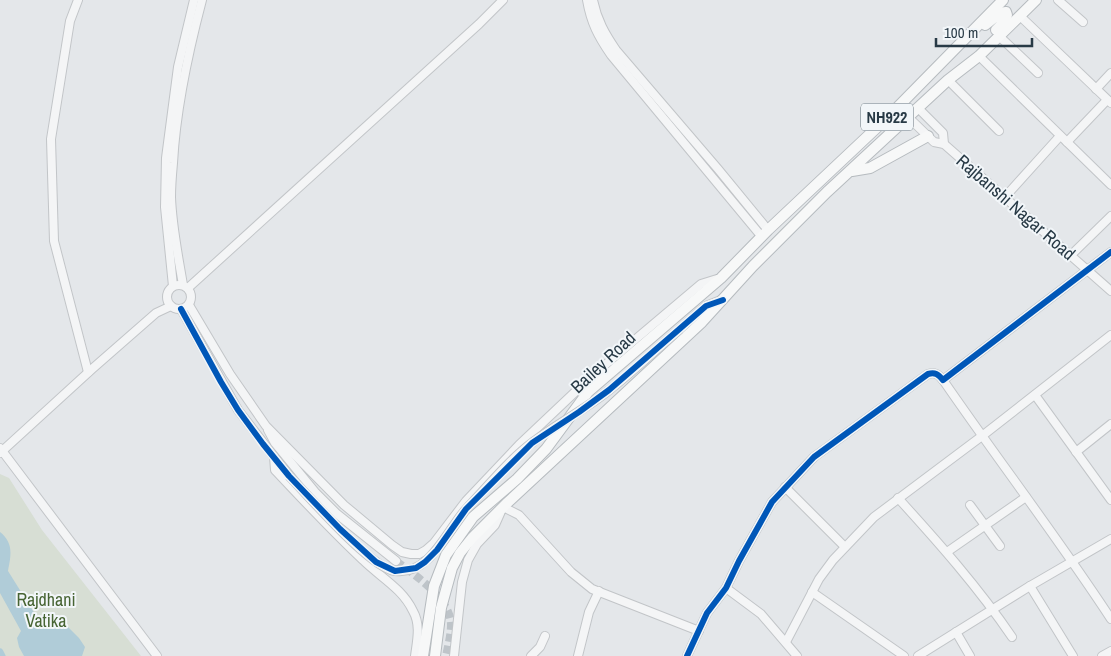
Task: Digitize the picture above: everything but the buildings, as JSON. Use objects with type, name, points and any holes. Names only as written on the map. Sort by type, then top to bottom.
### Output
[{"type":"highway","name":"Bailey Road","points":[[423,656],[434,586],[446,555],[473,517],[516,479],[546,449],[588,392],[721,278],[765,233],[948,57],[1003,0]]},
{"type":"highway","name":"NH922","points":[[435,656],[442,608],[452,568],[460,553],[472,538],[723,300],[753,266],[827,192],[950,78],[979,56],[1036,0]]},
{"type":"highway","points":[[948,57],[1000,13],[1004,12],[1007,14],[1004,22],[950,78]]},
{"type":"highway","points":[[852,170],[870,168],[928,136]]},
{"type":"street","points":[[78,0],[70,21],[51,140],[54,241],[88,372]]},
{"type":"street","points":[[170,306],[167,295],[173,286],[164,207],[166,158],[178,68],[194,0]]},
{"type":"street","points":[[157,656],[0,451],[156,313],[170,306],[181,309],[189,305],[192,298],[186,286],[173,230],[171,195],[174,143],[183,81],[191,39],[202,0]]},
{"type":"street","points":[[173,286],[186,286],[479,24],[503,0]]},
{"type":"street","points":[[587,0],[590,16],[597,34],[611,55],[765,233]]},
{"type":"street","points":[[593,0],[602,31],[616,50],[718,169],[765,233]]},
{"type":"street","points":[[1058,0],[1082,22]]},
{"type":"street","points":[[1004,197],[1064,139],[1109,102],[1020,16]]},
{"type":"street","points":[[999,36],[1038,72]]},
{"type":"street","points":[[979,56],[1111,185]]},
{"type":"street","points":[[1096,89],[1111,73]]},
{"type":"street","points":[[950,78],[1000,130]]},
{"type":"street","name":"Rajbanshi Nagar Road","points":[[918,108],[942,133],[944,144]]},
{"type":"street","name":"Rajbanshi Nagar Road","points":[[908,117],[934,142],[944,144],[1111,291]]},
{"type":"street","points":[[1071,255],[1111,216]]},
{"type":"street","points":[[943,380],[1089,271],[1111,252]]},
{"type":"street","points":[[189,305],[230,374],[266,426],[344,505],[379,535],[402,552],[419,554],[434,543],[466,502],[513,451],[592,376],[701,284],[721,278]]},
{"type":"street","points":[[181,309],[245,421],[274,457],[340,529],[376,562],[395,571],[416,568],[425,562],[437,550],[466,509],[532,443],[580,412],[609,390],[706,306],[723,300]]},
{"type":"street","points":[[786,642],[819,579],[845,546],[874,517],[1111,336]]},
{"type":"street","points":[[687,656],[707,613],[726,588],[772,502],[785,487],[814,457],[928,374],[933,373],[938,374],[943,380],[1074,562],[1111,619]]},
{"type":"street","points":[[1035,395],[1111,500]]},
{"type":"street","points":[[245,421],[256,413]]},
{"type":"street","points":[[1076,452],[1111,424]]},
{"type":"street","points":[[266,426],[275,443],[315,492],[337,514],[396,561]]},
{"type":"street","points":[[274,457],[275,470],[322,521],[406,598],[414,613],[418,628],[415,656]]},
{"type":"street","points":[[785,487],[845,546]]},
{"type":"street","points":[[947,552],[1026,497]]},
{"type":"street","points":[[898,498],[947,552],[993,609],[1012,637]]},
{"type":"street","points":[[970,505],[1000,546]]},
{"type":"street","points":[[454,656],[462,582],[468,560],[477,544],[495,525],[503,507],[518,515],[579,579],[599,591],[699,631]]},
{"type":"street","points":[[918,656],[1030,586],[1111,539]]},
{"type":"street","points":[[1030,586],[1073,656]]},
{"type":"street","points":[[726,588],[762,614],[797,656]]},
{"type":"street","points":[[578,656],[589,612],[599,591]]},
{"type":"street","points":[[812,592],[904,656]]},
{"type":"street","points":[[956,632],[970,656]]},
{"type":"street","points":[[531,656],[540,647],[545,636]]},
{"type":"street","points":[[1102,656],[1111,651]]},
{"type":"green space","name":"Rajdhani Vatika","points":[[0,474],[9,478],[42,530],[141,656],[0,656]]},
{"type":"water","points":[[0,532],[9,545],[8,571],[38,619],[62,621],[85,647],[82,656],[24,656],[17,638],[21,631],[0,593]]},
{"type":"waterway","points":[[0,652],[2,656]]},
{"type":"tunnel","points":[[396,561],[431,588],[445,606],[451,625],[446,656]]},
{"type":"cycle path","points":[[687,656],[707,613],[726,588],[772,502],[814,457],[928,374],[936,374],[943,380],[1111,252]]},
{"type":"cycle path","points":[[181,309],[238,410],[289,476],[340,529],[376,562],[395,571],[416,568],[425,562],[437,550],[466,509],[532,443],[609,390],[706,306],[723,300]]}]
